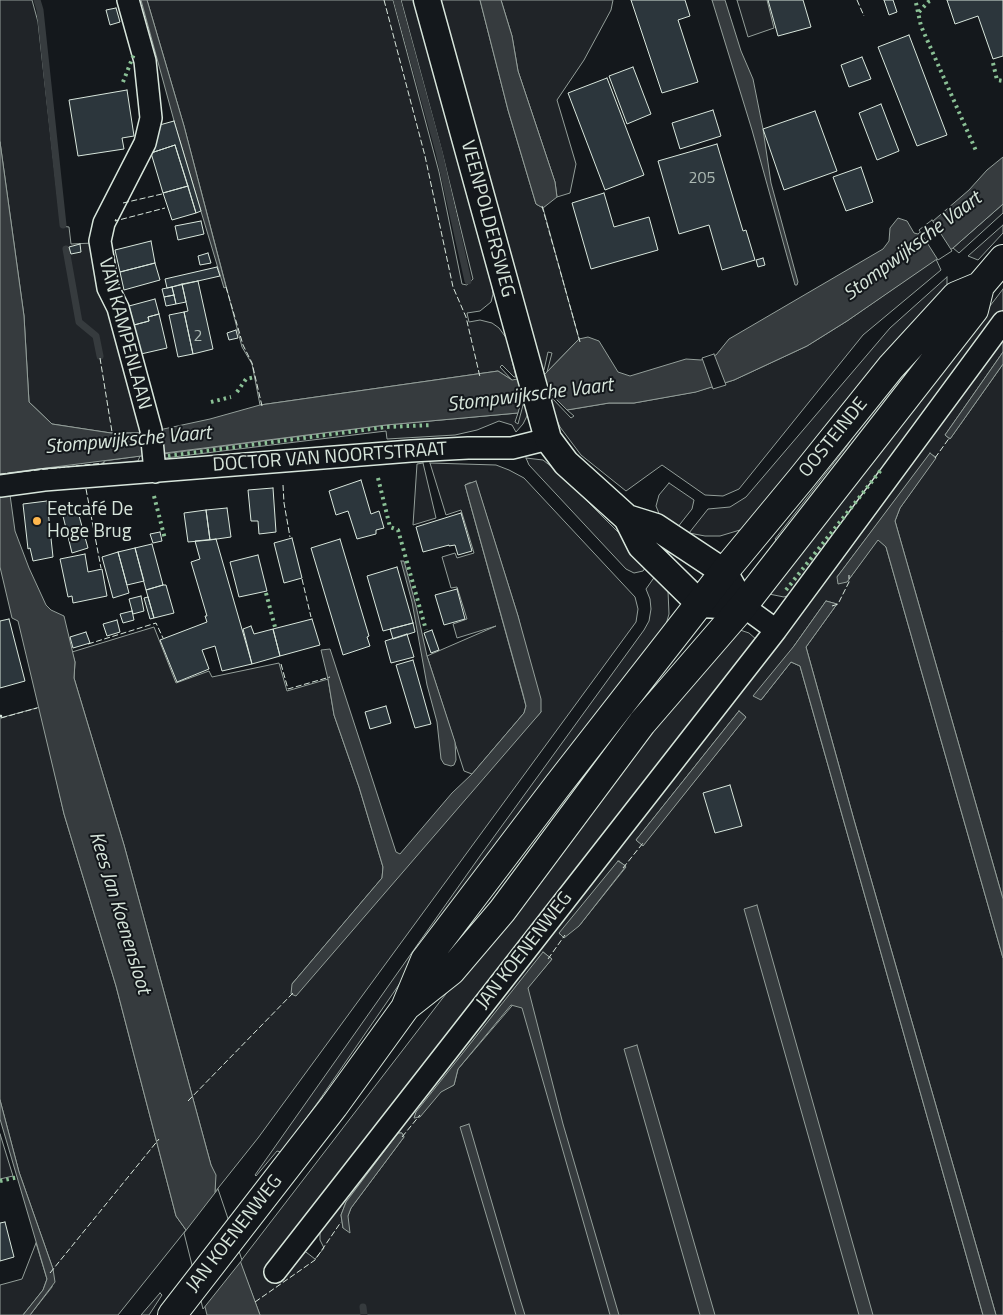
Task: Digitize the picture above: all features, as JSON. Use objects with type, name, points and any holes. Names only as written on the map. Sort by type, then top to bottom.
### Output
[{"type":"main road","name":"OOSTEINDE","points":[[743,606],[974,310],[980,286],[1003,259]]},
{"type":"main road","name":"OOSTEINDE","points":[[700,604],[891,367],[956,296],[980,286]]},
{"type":"main road","name":"JAN KOENENWEG","points":[[172,1315],[334,1106],[405,1008],[426,960],[553,792],[700,604]]},
{"type":"main road","name":"JAN KOENENWEG","points":[[405,1008],[451,971],[502,911],[642,723],[743,606]]},
{"type":"street","name":"VAN KAMPENLAAN","points":[[128,0],[145,61],[151,118],[145,143],[104,223],[100,242],[108,288],[118,308],[151,430],[154,463]]},
{"type":"street","name":"VEENPOLDERSWEG","points":[[427,0],[529,375],[548,438]]},
{"type":"street","points":[[627,518],[656,527],[724,572],[743,606],[776,630],[1003,322]]},
{"type":"street","points":[[548,438],[566,463],[627,518],[641,546],[700,604],[743,606]]},
{"type":"street","name":"DOCTOR VAN NOORTSTRAAT","points":[[4,486],[154,463],[420,450],[512,448],[548,438]]},
{"type":"street","name":"JAN KOENENWEG","points":[[275,1272],[776,630]]},
{"type":"shaded area","points":[[0,0],[32,0],[38,22],[61,226],[69,227],[71,244],[93,243],[145,433],[111,433],[52,424],[29,402],[24,316],[0,142]]},
{"type":"shaded area","points":[[147,0],[393,0],[439,172],[462,284],[467,285],[473,279],[442,152],[401,0],[414,0],[492,286],[491,302],[480,311],[467,313],[469,322],[480,320],[492,323],[499,328],[507,339],[516,377],[502,365],[500,367],[512,380],[498,371],[260,405],[252,364],[242,347],[184,126]]},
{"type":"shaded area","points":[[440,0],[480,0],[508,110],[536,204],[543,208],[579,339],[547,372],[552,353],[548,352],[544,370],[540,370]]},
{"type":"shaded area","points":[[501,0],[613,0],[611,10],[584,60],[557,100],[576,164],[570,193],[557,197],[555,182],[518,71],[512,36]]},
{"type":"shaded area","points":[[737,0],[767,0],[774,28],[748,37]]},
{"type":"shaded area","points":[[1003,204],[1003,213],[959,253],[953,248]]},
{"type":"shaded area","points":[[1003,225],[1003,233],[978,260],[968,256]]},
{"type":"shaded area","points":[[936,259],[941,270],[863,335],[739,489],[723,496],[705,495],[662,465],[626,491],[581,455],[560,427],[552,410],[549,399],[553,399],[571,418],[574,416],[567,410],[609,403],[634,403],[695,392],[734,380],[807,346],[847,321]]},
{"type":"shaded area","points":[[947,277],[947,288],[764,514],[740,530],[720,536],[689,533],[708,509],[730,507],[746,497],[890,328]]},
{"type":"shaded area","points":[[1003,289],[1003,311],[799,592],[784,597],[769,594]]},
{"type":"shaded area","points":[[950,331],[780,543],[775,539],[847,446],[894,373]]},
{"type":"shaded area","points":[[1003,331],[1003,352],[945,435],[950,439],[1003,364],[1003,899],[895,521],[900,508],[936,457],[930,454],[837,577],[847,582],[878,539],[886,547],[1003,958],[1003,1315],[996,1315],[806,647],[837,604],[826,601],[794,646],[761,700],[791,662],[800,666],[983,1315],[260,1315],[240,1262],[657,719],[734,628],[749,633],[757,640],[302,1249],[315,1259],[324,1248],[320,1240],[320,1229]],"holes":[[[739,711],[746,717],[643,845],[636,840]],[[619,861],[626,867],[579,926],[559,934]],[[544,953],[552,959],[458,1069],[454,1085],[441,1091]],[[398,1133],[402,1133],[404,1137],[351,1208],[343,1228],[341,1215],[346,1202]]]},
{"type":"shaded area","points":[[523,405],[528,407],[528,414],[516,432],[512,425],[499,421],[477,430],[455,435],[387,439],[386,431],[165,458],[163,454],[386,425],[518,413],[515,422],[518,424]]},
{"type":"shaded area","points":[[140,456],[138,461],[104,465],[104,461]]},
{"type":"shaded area","points":[[526,458],[543,460],[557,471],[649,563],[643,571],[634,573],[626,569],[529,465]]},
{"type":"shaded area","points":[[423,463],[436,518],[413,525],[417,464]]},
{"type":"shaded area","points":[[430,463],[496,465],[524,478],[635,597],[638,609],[636,622],[258,1138],[215,1192],[215,1175],[124,845],[74,678],[75,662],[72,652],[154,627],[176,683],[209,671],[212,677],[279,663],[287,691],[328,679],[334,715],[359,787],[383,867],[382,878],[292,984],[541,712],[518,616],[476,482],[469,483],[465,485],[526,706],[524,713],[472,774],[464,771],[427,656],[496,626],[457,638],[453,624],[467,619],[457,587],[451,588],[442,557],[455,553],[457,558],[474,553],[461,510],[446,515]]},
{"type":"shaded area","points":[[669,483],[694,500],[692,509],[677,528],[660,516],[656,506],[659,495]]},
{"type":"shaded area","points":[[658,572],[668,591],[669,614],[660,645],[485,860],[318,1102],[281,1152],[277,1151],[256,1176],[480,856],[644,630],[649,621],[651,609],[646,589]]},
{"type":"shaded area","points":[[40,707],[64,814],[116,986],[176,1216],[186,1230],[118,1315],[30,1315],[52,1287],[53,1269],[19,1172],[0,1100],[0,718]]},
{"type":"shaded area","points":[[0,1134],[13,1176],[0,1179]]},
{"type":"shaded area","points":[[36,1243],[47,1279],[43,1290],[23,1315],[0,1315],[0,1285],[22,1279]]},
{"type":"shaded area","points":[[160,1293],[162,1295],[149,1315],[141,1315]]},
{"type":"water","points":[[141,0],[147,0],[184,126],[226,287],[224,288],[176,128]]},
{"type":"water","points":[[480,0],[501,0],[512,36],[518,71],[555,182],[557,197],[543,208],[536,204],[508,110]]},
{"type":"water","points":[[712,0],[725,0],[741,51],[753,79],[771,183],[798,282],[797,285],[795,285],[752,130]]},
{"type":"water","points":[[0,142],[24,316],[29,402],[52,424],[111,433],[145,433],[210,419],[260,405],[498,371],[512,380],[545,374],[579,339],[588,337],[599,341],[618,372],[630,376],[686,359],[701,360],[716,355],[729,339],[883,249],[889,241],[890,228],[898,218],[907,221],[914,233],[918,234],[969,190],[987,170],[1003,157],[1003,204],[953,248],[847,321],[807,346],[734,380],[696,392],[634,403],[609,403],[567,410],[552,395],[521,402],[518,413],[386,425],[7,473],[15,531],[29,568],[46,605],[51,610],[64,616],[75,662],[74,678],[124,845],[211,1165],[216,1175],[215,1192],[260,1315],[207,1315],[186,1230],[176,1216],[116,986],[64,814],[18,621],[12,618],[0,567]]},
{"type":"water","points":[[1003,352],[1003,364],[950,439],[945,435]]},
{"type":"water","points":[[930,453],[936,458],[900,508],[895,521],[1003,899],[1003,958],[886,547],[878,540],[847,582],[838,584],[837,577]]},
{"type":"water","points":[[476,481],[518,616],[541,699],[541,712],[296,996],[291,994],[292,984],[382,878],[383,867],[359,787],[334,715],[321,650],[330,649],[396,852],[400,854],[524,713],[526,706],[523,694],[465,485]]},
{"type":"water","points":[[401,561],[404,561],[427,656],[455,742],[456,760],[454,765],[451,766],[444,764],[441,759],[437,722],[427,685],[412,602]]},
{"type":"water","points":[[826,601],[837,604],[806,647],[996,1315],[983,1315],[800,666],[791,662],[761,700],[753,696],[794,646]]},
{"type":"water","points":[[739,711],[746,717],[643,846],[636,840]]},
{"type":"water","points":[[618,861],[626,866],[579,926],[564,938],[559,933]]},
{"type":"water","points":[[757,905],[873,1315],[859,1315],[744,909]]},
{"type":"water","points":[[543,952],[552,959],[528,988],[563,1124],[619,1315],[610,1315],[522,1008],[511,1005],[458,1069],[454,1085],[441,1092],[420,1117],[414,1118],[416,1112]]},
{"type":"water","points":[[637,1045],[715,1315],[700,1315],[624,1049]]},
{"type":"water","points":[[0,1100],[19,1172],[53,1269],[55,1282],[30,1315],[23,1315],[43,1290],[47,1279],[0,1119]]},
{"type":"water","points":[[469,1124],[525,1315],[516,1315],[460,1127]]},
{"type":"water","points":[[398,1133],[402,1133],[404,1137],[351,1208],[348,1216],[350,1233],[343,1228],[341,1215],[346,1202]]},
{"type":"pier","points":[[932,220],[952,251],[938,260],[919,230]]},
{"type":"pier","points":[[714,354],[726,385],[713,389],[702,358]]},
{"type":"pier","points":[[218,1189],[242,1260],[203,1309],[184,1233]]},
{"type":"building","points":[[631,0],[685,0],[690,16],[678,20],[698,82],[662,93]]},
{"type":"building","points":[[768,0],[803,0],[811,27],[778,36]]},
{"type":"building","points":[[884,0],[893,0],[897,12],[889,15]]},
{"type":"building","points":[[947,0],[1003,0],[1003,56],[993,59],[978,16],[955,24]]},
{"type":"building","points":[[116,8],[120,22],[110,25],[106,10]]},
{"type":"building","points":[[909,35],[947,135],[917,146],[878,47]]},
{"type":"building","points":[[862,57],[871,79],[849,87],[841,65]]},
{"type":"building","points":[[633,67],[651,114],[627,124],[609,76]]},
{"type":"building","points":[[607,78],[644,175],[605,190],[568,93]]},
{"type":"building","points":[[127,90],[134,136],[122,138],[124,149],[78,156],[69,100]]},
{"type":"building","points":[[881,104],[899,151],[877,160],[859,113]]},
{"type":"building","points":[[713,110],[721,136],[680,149],[672,123]]},
{"type":"building","points":[[815,111],[837,171],[784,190],[763,129]]},
{"type":"building","points":[[174,121],[201,211],[196,213],[175,145],[151,153],[156,126]]},
{"type":"building","points":[[717,144],[743,231],[746,230],[755,260],[722,270],[709,225],[679,234],[658,161]]},
{"type":"building","points":[[175,145],[188,186],[163,193],[151,153]]},
{"type":"building","points":[[861,167],[873,202],[846,211],[833,177]]},
{"type":"building","points":[[188,186],[196,213],[172,220],[163,193]]},
{"type":"building","points":[[604,193],[614,227],[649,217],[658,250],[591,269],[572,203]]},
{"type":"building","points":[[201,221],[204,234],[178,240],[175,226]]},
{"type":"building","points":[[151,241],[155,263],[120,272],[115,250]]},
{"type":"building","points":[[80,244],[81,252],[71,254],[69,247]]},
{"type":"building","points":[[208,253],[211,263],[200,265],[198,256]]},
{"type":"building","points":[[763,258],[765,265],[758,267],[756,260]]},
{"type":"building","points":[[155,263],[160,280],[124,290],[120,272]]},
{"type":"building","points":[[217,267],[220,276],[167,288],[165,279]]},
{"type":"building","points":[[198,281],[213,349],[193,354],[184,312],[188,311],[182,284]]},
{"type":"building","points":[[182,284],[186,302],[176,304],[172,287]]},
{"type":"building","points":[[172,287],[174,295],[164,297],[162,289]]},
{"type":"building","points":[[174,295],[176,304],[166,306],[164,297]]},
{"type":"building","points":[[155,299],[159,314],[148,317],[149,321],[134,325],[129,306]]},
{"type":"building","points":[[184,312],[193,354],[178,357],[169,315]]},
{"type":"building","points":[[159,314],[167,348],[141,354],[134,325],[149,321],[148,317]]},
{"type":"building","points":[[236,330],[238,338],[229,340],[227,333]]},
{"type":"building","points":[[361,480],[371,514],[379,511],[384,528],[376,530],[376,534],[357,539],[348,511],[336,515],[329,491]]},
{"type":"building","points":[[273,488],[276,532],[259,534],[258,521],[251,521],[248,490]]},
{"type":"building","points":[[47,501],[53,557],[33,561],[30,548],[28,549],[23,504]]},
{"type":"building","points":[[227,508],[231,537],[210,540],[206,510]]},
{"type":"building","points":[[206,510],[210,540],[188,542],[184,513]]},
{"type":"building","points":[[78,512],[88,548],[72,553],[63,516]]},
{"type":"building","points":[[461,513],[472,551],[458,555],[455,545],[449,545],[423,552],[416,527]]},
{"type":"building","points":[[160,532],[162,541],[153,543],[150,534]]},
{"type":"building","points":[[292,538],[302,578],[284,583],[274,543]]},
{"type":"building","points":[[216,539],[252,664],[222,671],[215,646],[202,650],[209,669],[177,682],[160,640],[207,622],[205,616],[207,616],[191,562],[200,559],[195,541]]},
{"type":"building","points":[[340,539],[369,636],[367,637],[370,646],[343,655],[311,548]]},
{"type":"building","points":[[152,544],[163,585],[146,590],[135,548]]},
{"type":"building","points":[[135,548],[144,581],[127,585],[118,552]]},
{"type":"building","points":[[118,552],[129,593],[113,598],[102,557]]},
{"type":"building","points":[[85,554],[88,572],[102,569],[107,596],[73,603],[72,596],[68,597],[60,559]]},
{"type":"building","points":[[258,555],[267,591],[239,597],[230,562]]},
{"type":"building","points":[[397,567],[413,623],[383,631],[367,576]]},
{"type":"building","points":[[166,585],[174,613],[154,618],[146,590]]},
{"type":"building","points":[[457,589],[465,619],[444,625],[435,595]]},
{"type":"building","points":[[141,596],[144,611],[133,614],[129,599]]},
{"type":"building","points":[[148,597],[154,618],[150,619],[144,598]]},
{"type":"building","points":[[132,611],[134,620],[123,623],[120,614]]},
{"type":"building","points":[[9,619],[25,681],[0,688],[0,621]]},
{"type":"building","points":[[312,619],[320,645],[280,656],[273,629]]},
{"type":"building","points":[[117,620],[120,632],[107,636],[103,624]]},
{"type":"building","points":[[413,623],[415,632],[393,639],[390,629]]},
{"type":"building","points":[[251,626],[254,634],[273,629],[280,656],[252,664],[243,629]]},
{"type":"building","points":[[432,630],[439,650],[431,653],[424,633]]},
{"type":"building","points":[[86,632],[90,643],[73,648],[70,637]]},
{"type":"building","points":[[407,634],[414,657],[391,663],[385,641]]},
{"type":"building","points":[[413,660],[431,724],[415,728],[396,665]]},
{"type":"building","points":[[386,706],[391,723],[370,729],[365,712]]},
{"type":"building","points":[[730,785],[742,826],[715,833],[703,793]]},
{"type":"building","points":[[5,1222],[14,1257],[0,1261],[0,1223]]},
{"type":"waterway","points":[[37,0],[40,10],[63,225]]},
{"type":"waterway","points":[[397,0],[439,152],[468,281]]},
{"type":"waterway","points":[[66,249],[79,322],[96,336],[100,356]]},
{"type":"waterway","points":[[363,1307],[364,1315]]},
{"type":"hedge","points":[[919,12],[928,2],[933,0]]},
{"type":"hedge","points":[[916,3],[921,26],[977,153]]},
{"type":"hedge","points":[[123,82],[134,54]]},
{"type":"hedge","points":[[993,63],[997,80],[1003,81]]},
{"type":"hedge","points":[[237,392],[246,379],[255,377]]},
{"type":"hedge","points":[[211,402],[231,397]]},
{"type":"hedge","points":[[168,456],[386,427],[432,425]]},
{"type":"hedge","points":[[786,590],[881,470]]},
{"type":"hedge","points":[[378,478],[390,527],[398,530],[426,630]]},
{"type":"hedge","points":[[154,496],[165,539]]},
{"type":"hedge","points":[[266,593],[275,627]]},
{"type":"hedge","points":[[0,1181],[19,1177]]},
{"type":"fence","points":[[384,0],[425,156],[453,287],[466,317],[480,377]]},
{"type":"fence","points":[[857,0],[864,16]]},
{"type":"fence","points":[[123,203],[162,194]]},
{"type":"fence","points":[[542,206],[580,342]]},
{"type":"fence","points":[[116,219],[115,221],[165,208]]},
{"type":"fence","points":[[226,287],[243,345],[252,363],[262,406]]},
{"type":"fence","points":[[100,358],[112,432]]},
{"type":"fence","points":[[935,458],[950,437]]},
{"type":"fence","points":[[0,474],[104,463]]},
{"type":"fence","points":[[283,485],[290,537]]},
{"type":"fence","points":[[86,489],[101,568]]},
{"type":"fence","points":[[832,606],[838,604],[849,582],[849,575]]},
{"type":"fence","points":[[302,579],[311,617]]},
{"type":"fence","points":[[88,644],[156,623],[163,638]]},
{"type":"fence","points":[[281,664],[288,689],[330,677]]},
{"type":"fence","points":[[1,718],[37,708]]},
{"type":"fence","points":[[623,868],[643,843]]},
{"type":"fence","points":[[548,959],[565,935]]},
{"type":"fence","points":[[188,1101],[293,993]]},
{"type":"fence","points":[[402,1137],[420,1115]]},
{"type":"fence","points":[[50,1273],[159,1139]]},
{"type":"fence","points":[[255,1302],[315,1260],[341,1222]]},
{"type":"place","name":"Eetcafé De Hoge Brug","points":[[37,521]]},
{"type":"water label","name":"Stompwijksche Vaart","points":[[913,247]]},
{"type":"water label","name":"Stompwijksche Vaart","points":[[530,396]]},
{"type":"water label","name":"Stompwijksche Vaart","points":[[128,441]]},
{"type":"water label","name":"Kees Jan Koenensloot","points":[[119,913]]}]
